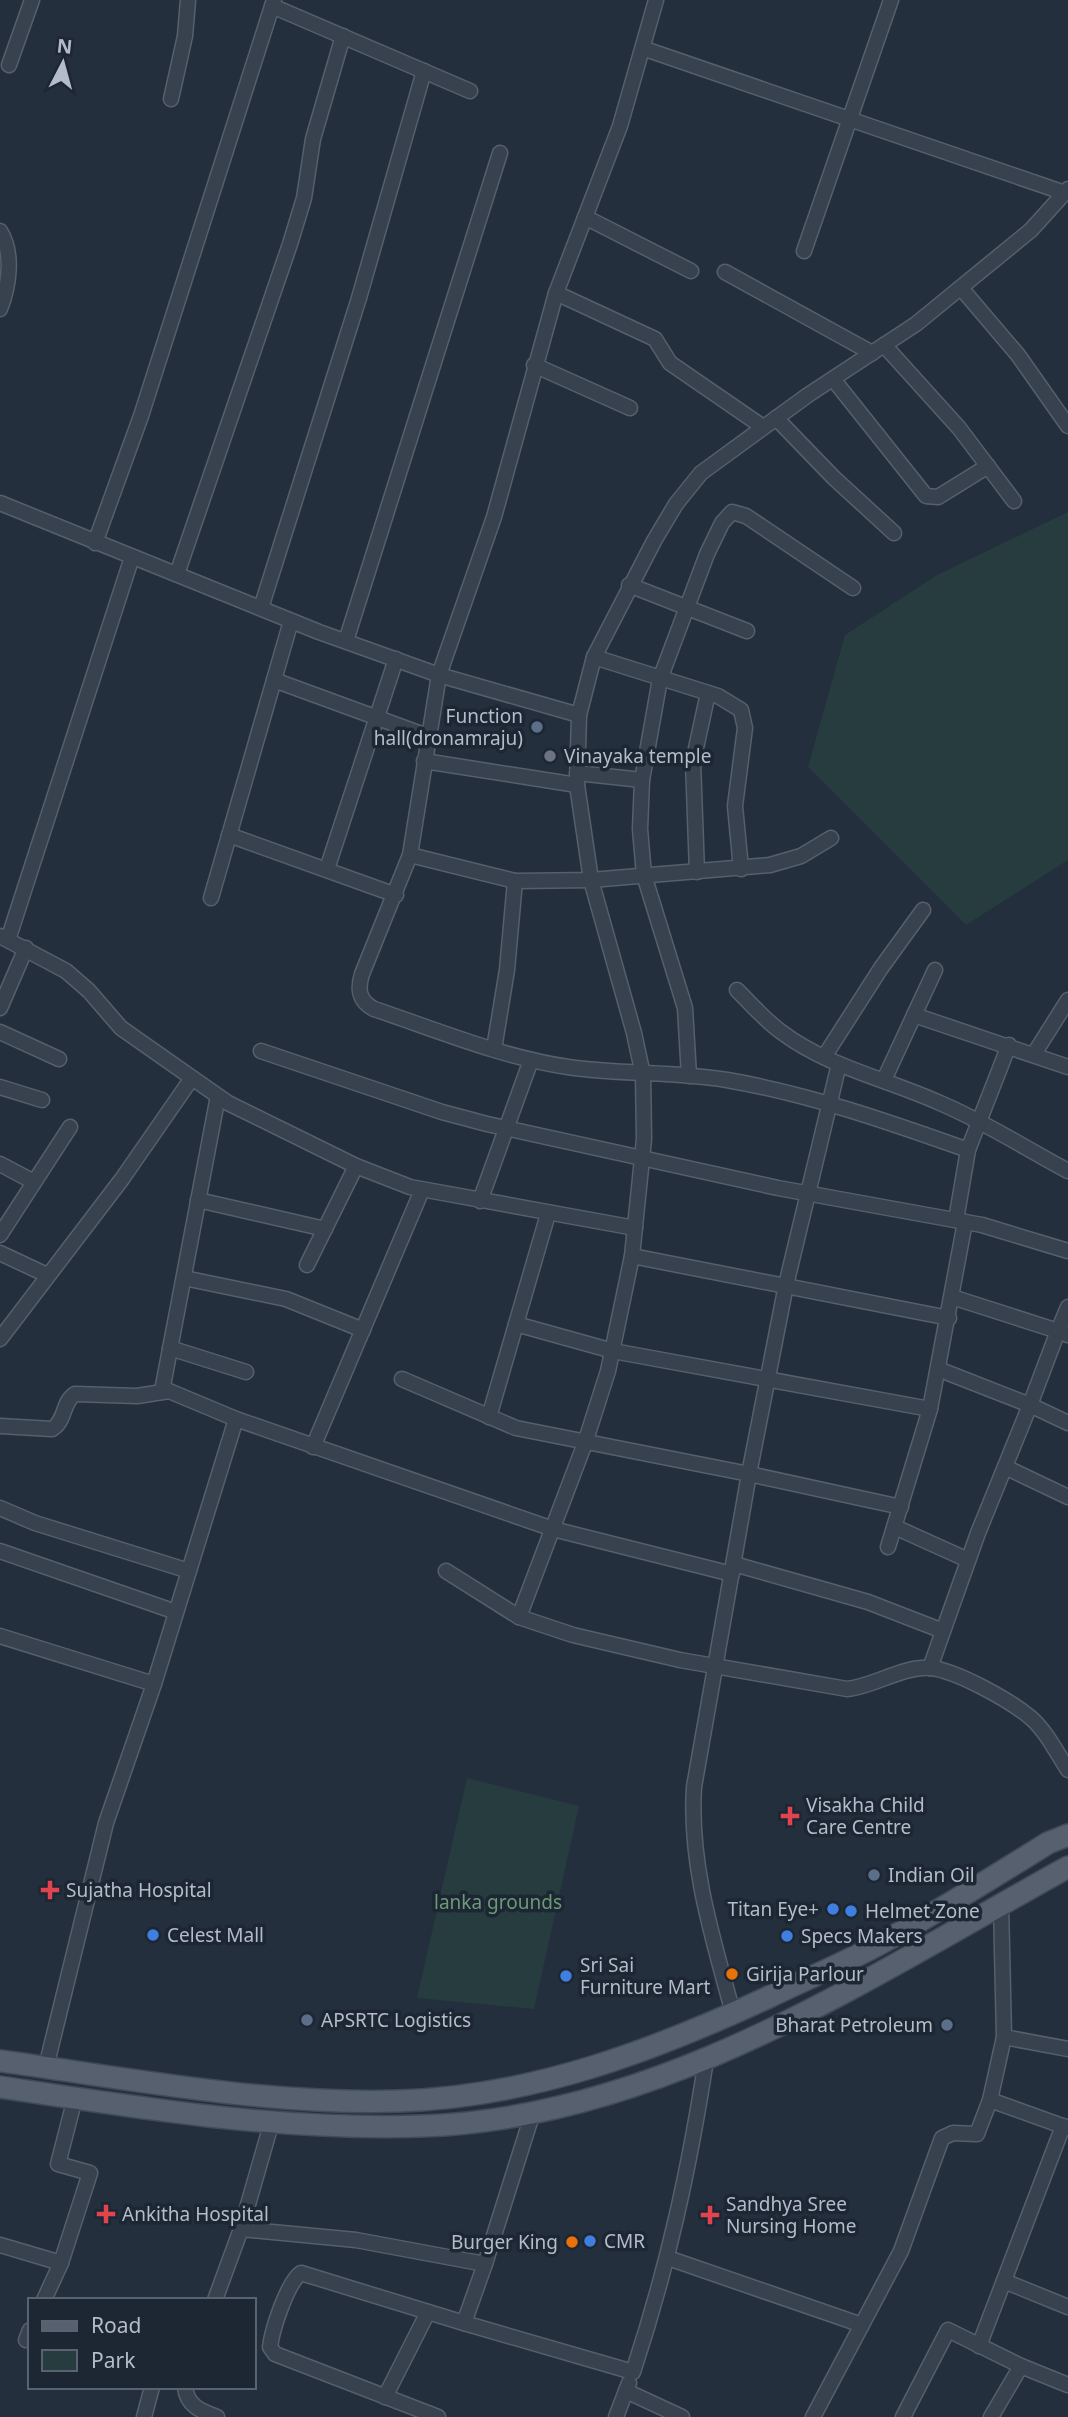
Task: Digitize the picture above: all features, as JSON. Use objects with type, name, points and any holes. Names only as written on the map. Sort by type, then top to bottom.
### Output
[{"type":"main road","points":[[0,2061],[349,2102],[438,2099],[503,2090],[575,2073],[651,2049],[875,1946],[1058,1839],[1068,1821]]},
{"type":"main road","points":[[0,2087],[172,2113],[272,2121],[424,2126],[533,2112],[599,2096],[706,2060],[964,1928],[1068,1867]]},
{"type":"street","points":[[9,65],[32,0]]},
{"type":"street","points":[[171,100],[185,36],[188,0]]},
{"type":"street","points":[[656,0],[645,49],[620,126],[556,293],[494,517],[439,674],[427,736],[411,855],[362,974],[359,990],[361,998],[374,1009],[531,1060],[590,1071],[689,1076],[761,1086],[968,1150]]},
{"type":"street","points":[[804,251],[891,0]]},
{"type":"street","points":[[95,543],[141,416],[273,3],[470,91]]},
{"type":"street","points":[[177,574],[290,244],[304,198],[313,139],[343,36]]},
{"type":"street","points":[[519,1617],[585,1443],[613,1351],[632,1256],[642,1161],[645,1101],[643,1075],[634,1033],[591,880],[577,779],[579,715],[594,657],[629,585],[687,487],[715,461],[884,345],[961,288],[1031,230],[1067,191],[849,120],[645,49]]},
{"type":"street","points":[[261,608],[359,298],[424,71]]},
{"type":"street","points":[[346,641],[500,153]]},
{"type":"street","points":[[584,217],[691,271]]},
{"type":"street","points":[[0,231],[8,255],[6,289],[0,309]]},
{"type":"street","points":[[725,272],[872,353]]},
{"type":"street","points":[[961,288],[1018,355],[1068,426]]},
{"type":"street","points":[[556,293],[655,340],[670,363],[764,427]]},
{"type":"street","points":[[884,345],[936,401],[1014,501]]},
{"type":"street","points":[[534,365],[630,408]]},
{"type":"street","points":[[833,379],[926,496],[938,497],[988,467]]},
{"type":"street","points":[[776,418],[834,478],[894,533]]},
{"type":"street","points":[[0,503],[346,641],[439,674],[579,715]]},
{"type":"street","points":[[689,1076],[685,1008],[644,875],[640,829],[642,780],[660,679],[714,539],[722,523],[732,512],[746,516],[853,588]]},
{"type":"street","points":[[132,557],[4,938],[26,948],[77,980],[121,1028],[218,1096],[254,1118],[356,1166],[422,1190],[635,1228]]},
{"type":"street","points":[[629,585],[747,631]]},
{"type":"street","points":[[211,898],[292,621]]},
{"type":"street","points":[[594,657],[736,704],[744,716],[735,806],[741,869]]},
{"type":"street","points":[[327,869],[396,659]]},
{"type":"street","points":[[274,680],[427,736]]},
{"type":"street","points":[[697,872],[693,770],[708,693]]},
{"type":"street","points":[[424,761],[577,779],[642,780]]},
{"type":"street","points":[[229,835],[396,895]]},
{"type":"street","points":[[411,855],[515,881],[591,880],[741,869],[785,861],[831,838]]},
{"type":"street","points":[[494,1049],[507,970],[515,881]]},
{"type":"street","points":[[824,1057],[881,968],[923,910]]},
{"type":"street","points":[[0,1007],[26,948]]},
{"type":"street","points":[[884,1080],[935,970]]},
{"type":"street","points":[[737,990],[780,1031],[824,1057],[978,1120],[1068,1171]]},
{"type":"street","points":[[1034,1054],[1068,1000]]},
{"type":"street","points":[[914,1015],[1068,1067]]},
{"type":"street","points":[[0,1032],[59,1059]]},
{"type":"street","points":[[888,1548],[930,1409],[949,1318],[968,1150],[1009,1045]]},
{"type":"street","points":[[261,1051],[442,1112],[507,1129],[642,1161],[960,1221],[1068,1251]]},
{"type":"street","points":[[480,1201],[531,1060]]},
{"type":"street","points":[[733,2013],[702,1894],[692,1818],[694,1787],[749,1474],[786,1285],[839,1063]]},
{"type":"street","points":[[0,1339],[122,1179],[192,1078]]},
{"type":"street","points":[[0,1087],[42,1100]]},
{"type":"street","points":[[162,1391],[218,1096]]},
{"type":"street","points":[[0,1235],[69,1128]]},
{"type":"street","points":[[0,1164],[34,1182]]},
{"type":"street","points":[[307,1265],[356,1166]]},
{"type":"street","points":[[313,1447],[422,1190]]},
{"type":"street","points":[[198,1200],[325,1229]]},
{"type":"street","points":[[489,1417],[548,1214]]},
{"type":"street","points":[[0,1253],[47,1275]]},
{"type":"street","points":[[632,1256],[949,1318]]},
{"type":"street","points":[[184,1278],[286,1299],[363,1329]]},
{"type":"street","points":[[952,1297],[1063,1333]]},
{"type":"street","points":[[930,1668],[968,1560],[1030,1405],[1063,1333],[1068,1307]]},
{"type":"street","points":[[516,1324],[613,1351],[930,1409]]},
{"type":"street","points":[[170,1348],[246,1372]]},
{"type":"street","points":[[938,1369],[1068,1423]]},
{"type":"street","points":[[402,1379],[525,1430],[585,1443],[676,1457],[901,1507]]},
{"type":"street","points":[[0,1426],[52,1429],[60,1423],[68,1401],[75,1394],[137,1396],[162,1391],[177,1393],[236,1419],[313,1447],[553,1529],[869,1602],[943,1631]]},
{"type":"street","points":[[46,2067],[88,1886],[124,1768],[155,1684],[236,1419]]},
{"type":"street","points":[[1005,1467],[1068,1497]]},
{"type":"street","points":[[0,1508],[36,1523],[189,1572]]},
{"type":"street","points":[[895,1527],[968,1560]]},
{"type":"street","points":[[0,1551],[176,1612]]},
{"type":"street","points":[[446,1571],[519,1617],[616,1646],[847,1689],[930,1668],[951,1673],[984,1689],[1031,1718],[1068,1770]]},
{"type":"street","points":[[0,1636],[155,1684]]},
{"type":"street","points":[[813,2417],[901,2251],[942,2138],[953,2133],[977,2134],[990,2100],[1004,2036],[1001,1904]]},
{"type":"street","points":[[1004,2036],[1068,2049]]},
{"type":"street","points":[[616,2417],[633,2372],[668,2258],[685,2187],[706,2060]]},
{"type":"street","points":[[45,2298],[61,2263],[90,2173],[58,2164],[75,2098]]},
{"type":"street","points":[[979,2346],[1066,2127],[990,2100]]},
{"type":"street","points":[[464,2323],[533,2112]]},
{"type":"street","points":[[216,2298],[241,2229],[272,2121]]},
{"type":"street","points":[[241,2229],[356,2240],[485,2264]]},
{"type":"street","points":[[0,2245],[61,2263]]},
{"type":"street","points":[[668,2258],[862,2325]]},
{"type":"street","points":[[438,2417],[272,2351],[271,2343],[278,2317],[294,2278],[306,2273],[633,2372]]},
{"type":"street","points":[[1004,2281],[1068,2307]]},
{"type":"street","points":[[385,2397],[428,2312]]},
{"type":"street","points":[[903,2417],[948,2330],[1021,2366],[1068,2385]]},
{"type":"street","points":[[991,2417],[1021,2366]]},
{"type":"street","points":[[144,2417],[151,2389]]},
{"type":"street","points":[[185,2389],[187,2399],[194,2407],[217,2417]]},
{"type":"street","points":[[626,2390],[682,2417]]},
{"type":"green space","points":[[1068,512],[1068,860],[966,925],[808,767],[845,635],[937,575]]},
{"type":"green space","name":"lanka grounds","points":[[467,1778],[579,1806],[534,2009],[417,1998]]},
{"type":"place","name":"Function hall(dronamraju)","points":[[537,727]]},
{"type":"place","name":"Vinayaka temple","points":[[550,756]]},
{"type":"place","name":"Visakha Child Care Centre","points":[[790,1816]]},
{"type":"place","name":"Indian Oil","points":[[874,1875]]},
{"type":"place","name":"Sujatha Hospital","points":[[50,1890]]},
{"type":"place","name":"Titan Eye+","points":[[833,1909]]},
{"type":"place","name":"Helmet Zone","points":[[851,1911]]},
{"type":"place","name":"Celest Mall","points":[[153,1935]]},
{"type":"place","name":"Specs Makers","points":[[787,1936]]},
{"type":"place","name":"Girija Parlour","points":[[732,1974]]},
{"type":"place","name":"Sri Sai Furniture Mart","points":[[566,1976]]},
{"type":"place","name":"APSRTC Logistics","points":[[307,2020]]},
{"type":"place","name":"Bharat Petroleum","points":[[947,2025]]},
{"type":"place","name":"Ankitha Hospital","points":[[106,2214]]},
{"type":"place","name":"Sandhya Sree Nursing Home","points":[[710,2215]]},
{"type":"place","name":"CMR","points":[[590,2241]]},
{"type":"place","name":"Burger King","points":[[572,2242]]}]
